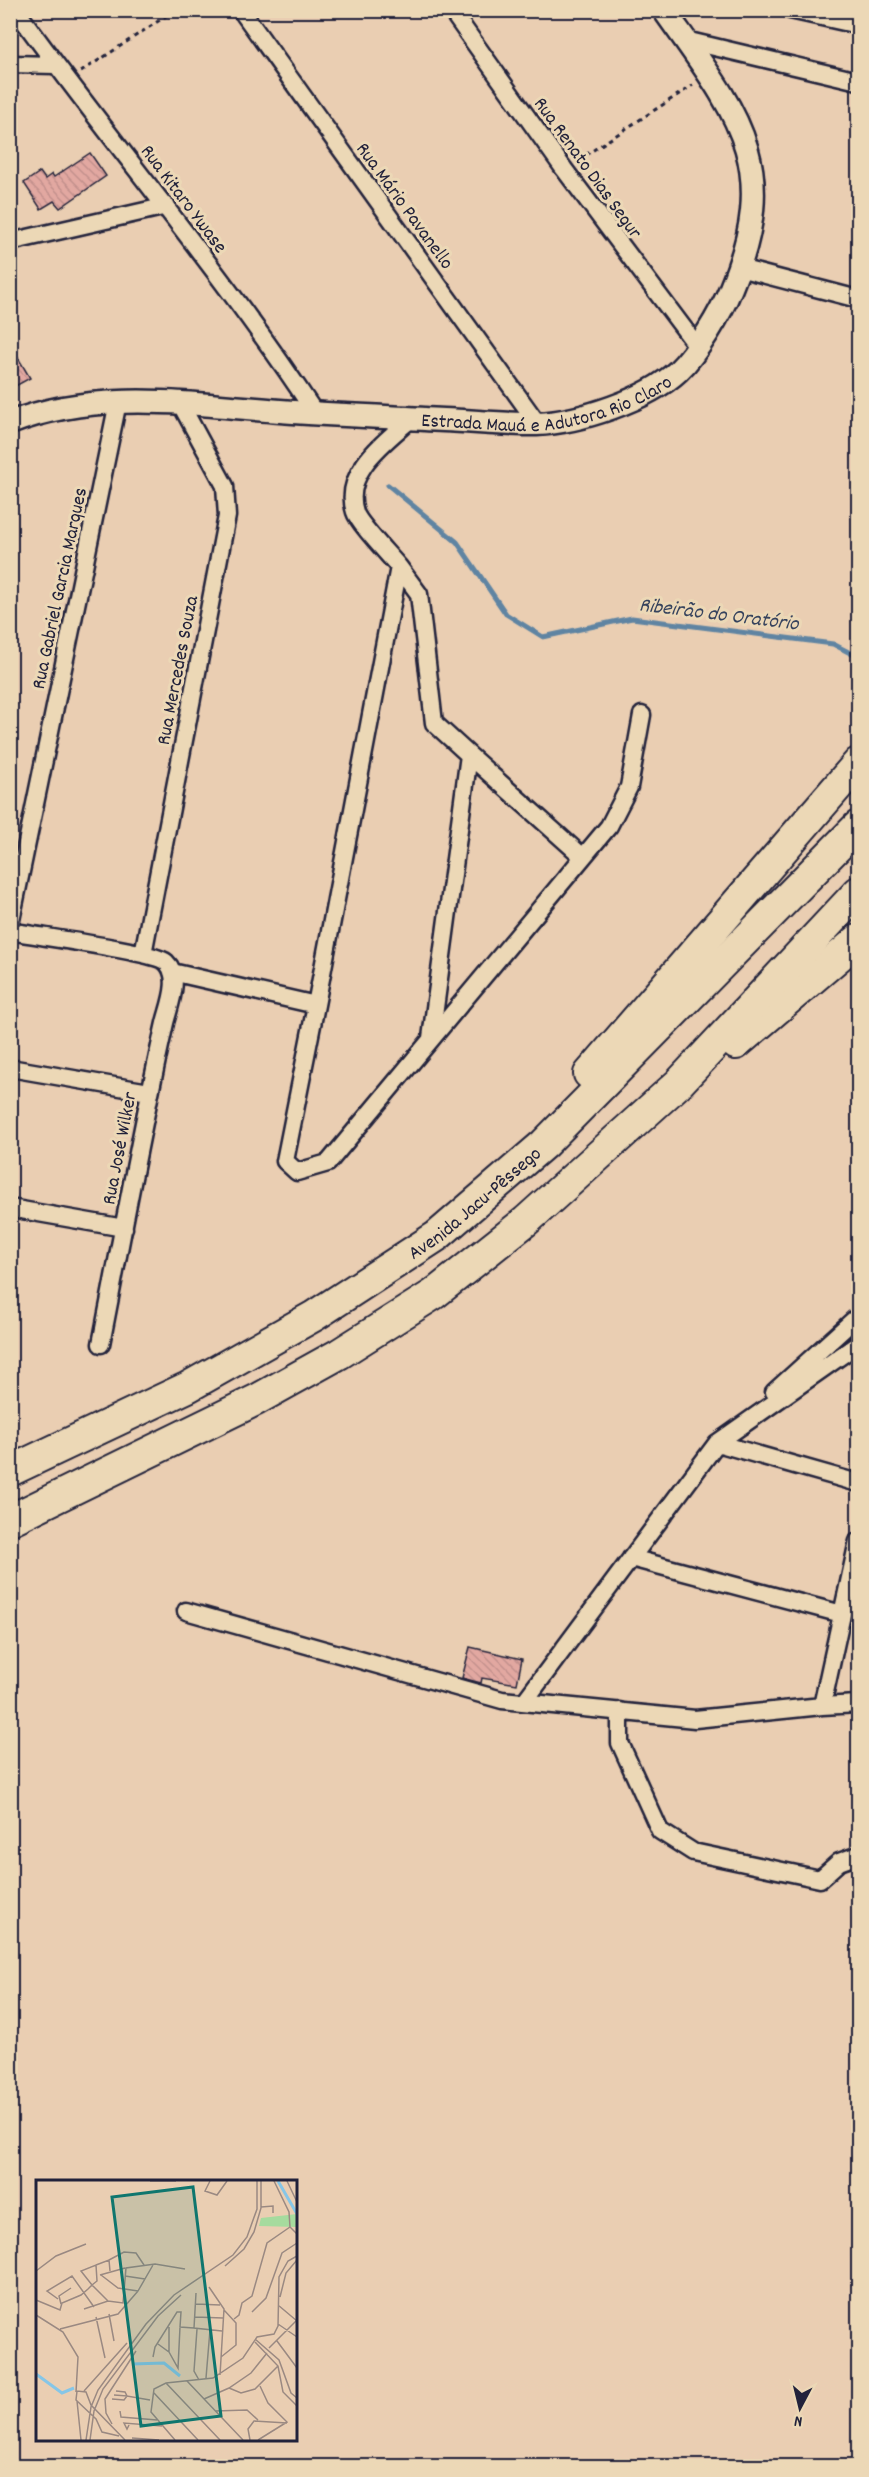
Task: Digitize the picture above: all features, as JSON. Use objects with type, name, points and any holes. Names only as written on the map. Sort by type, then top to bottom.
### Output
[{"type":"highway","points":[[544,1144],[567,1100],[858,763]]},
{"type":"highway","name":"Avenida Jacu-Pêssego","points":[[10,1471],[188,1387],[314,1316],[437,1236],[544,1144],[858,826]]},
{"type":"highway","points":[[10,1520],[256,1400],[339,1354],[434,1294],[526,1221],[679,1083],[858,892]]},
{"type":"highway","points":[[679,1083],[745,1038],[858,940]]},
{"type":"main road","name":"Estrada Mauá e Adutora Rio Claro","points":[[10,423],[36,413],[118,402],[180,403],[315,413],[538,424],[615,406],[655,388],[679,370],[725,301],[739,268],[754,205],[753,171],[743,134],[710,74],[664,10]]},
{"type":"street","name":"Rua Kitaro Ywase","points":[[16,10],[67,81],[167,206],[315,413]]},
{"type":"street","name":"Rua Mário Pavanello","points":[[241,10],[538,424]]},
{"type":"street","name":"Rua Renato Dias Segur","points":[[451,10],[564,170],[697,346]]},
{"type":"street","points":[[790,10],[858,25]]},
{"type":"street","points":[[685,40],[858,81]]},
{"type":"street","points":[[10,64],[55,64]]},
{"type":"street","points":[[10,242],[167,206]]},
{"type":"street","points":[[739,268],[858,299]]},
{"type":"street","name":"Rua Gabriel Garcia Marques","points":[[10,925],[118,402]]},
{"type":"street","name":"Rua Mercedes Souza","points":[[143,954],[227,516],[225,486],[180,403]]},
{"type":"street","points":[[412,418],[372,454],[352,486],[355,514],[419,594],[434,723],[583,857]]},
{"type":"street","points":[[399,567],[285,1161],[297,1172],[328,1163],[609,826],[629,787],[642,715]]},
{"type":"street","points":[[431,1039],[469,755]]},
{"type":"street","points":[[10,931],[143,954],[169,966],[316,1005]]},
{"type":"street","name":"Rua José Wilker","points":[[101,1344],[149,1092],[173,992],[169,966]]},
{"type":"street","points":[[10,1068],[149,1092]]},
{"type":"street","points":[[10,1208],[124,1228]]},
{"type":"street","points":[[524,1702],[717,1443],[858,1316]]},
{"type":"street","points":[[717,1443],[858,1344]]},
{"type":"street","points":[[717,1443],[858,1483]]},
{"type":"street","points":[[822,1706],[858,1541]]},
{"type":"street","points":[[631,1558],[842,1614]]},
{"type":"street","points":[[186,1611],[502,1700],[695,1719],[858,1704]]},
{"type":"street","points":[[620,1711],[620,1743],[660,1832],[693,1852],[820,1879],[839,1862],[858,1855]]},
{"type":"path","points":[[67,81],[176,10]]},
{"type":"path","points":[[564,170],[710,74]]},
{"type":"building","points":[[90,153],[106,176],[60,208],[54,201],[41,209],[24,183],[40,172],[45,179],[52,174],[54,177]]},
{"type":"building","points":[[10,344],[30,378],[10,389]]},
{"type":"building","points":[[470,1647],[522,1659],[517,1684],[482,1678],[481,1683],[462,1678]]},
{"type":"waterway","name":"Ribeirão do Oratório","points":[[388,485],[457,542],[506,614],[543,637],[632,618],[833,644],[858,657]]}]
